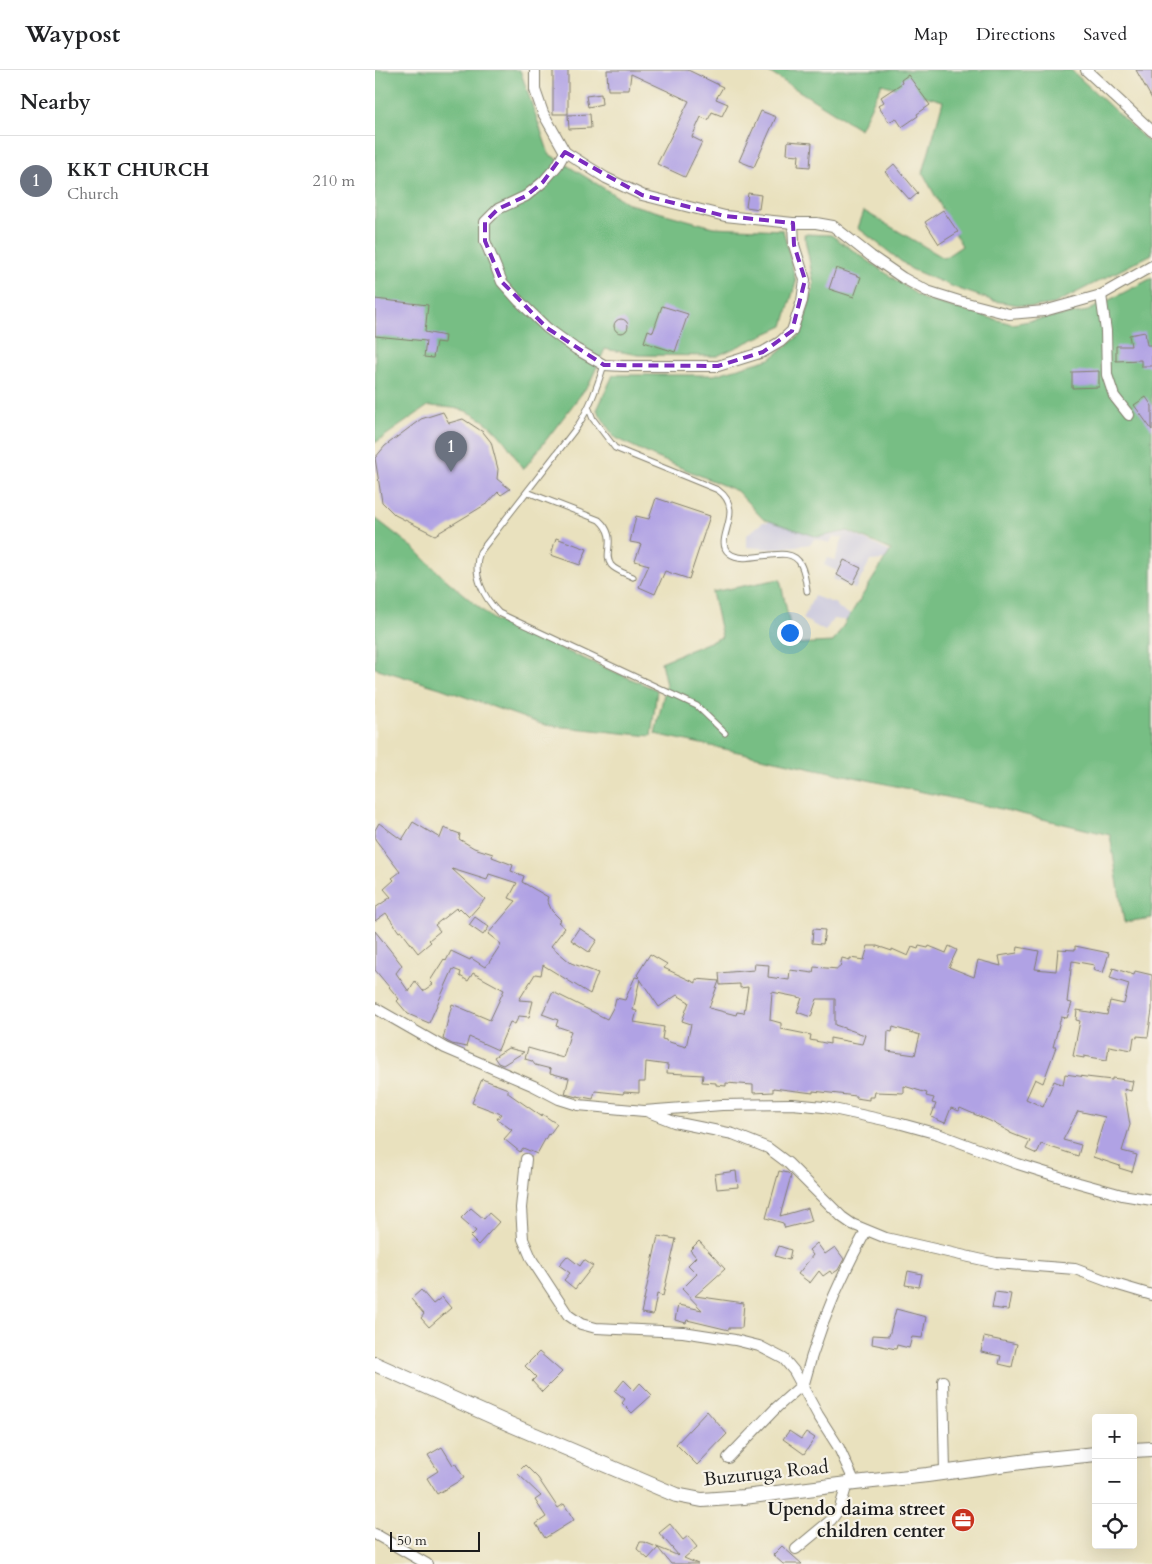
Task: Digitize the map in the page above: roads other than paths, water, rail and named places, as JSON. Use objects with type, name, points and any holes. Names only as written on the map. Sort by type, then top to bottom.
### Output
[{"type":"main road","name":"Buzuruga Road","points":[[375,1364],[676,1495],[702,1500],[726,1499],[1092,1454]]},
{"type":"main road","points":[[1137,1450],[1152,1449]]},
{"type":"street","points":[[535,70],[535,90],[543,113],[565,152],[606,178],[643,195],[725,216],[833,226],[879,262],[927,291],[1009,314],[1044,311],[1101,295],[1152,266]]},
{"type":"street","points":[[1086,70],[1152,131]]},
{"type":"street","points":[[565,152],[557,166],[543,182],[526,196],[498,209],[485,222],[485,241],[502,282],[519,300],[547,328],[576,349],[604,365],[717,366],[763,352],[780,342],[793,331],[802,301],[805,280],[794,245],[793,223]]},
{"type":"street","points":[[1101,295],[1106,331],[1107,375],[1114,396],[1129,415]]},
{"type":"street","points":[[376,1008],[445,1048],[534,1086],[559,1099],[579,1105],[645,1110],[721,1105],[792,1104],[824,1108],[898,1123],[938,1134],[1018,1164],[1079,1183],[1152,1200]]},
{"type":"street","points":[[645,1110],[669,1120],[733,1134],[767,1148],[788,1163],[842,1217],[866,1231],[903,1243],[996,1263],[1075,1269],[1152,1295]]},
{"type":"street","points":[[525,1159],[521,1208],[523,1240],[532,1260],[568,1315],[581,1324],[597,1328],[710,1335],[735,1340],[759,1346],[784,1359],[839,1448],[851,1483],[840,1508],[831,1520],[796,1549]]},
{"type":"street","points":[[728,1458],[777,1407],[802,1386],[818,1333],[830,1303],[866,1231]]},
{"type":"street","points":[[943,1381],[945,1472]]},
{"type":"street","points":[[375,1534],[412,1561],[427,1564]]},
{"type":"lane","points":[[604,365],[600,382],[589,409],[480,552],[477,558],[480,585],[490,604],[499,613],[697,706],[725,733]]},
{"type":"lane","points":[[589,409],[593,419],[615,448],[718,490],[726,496],[730,504],[724,544],[725,550],[729,554],[734,557],[748,558],[785,554],[795,557],[801,563],[807,591]]},
{"type":"lane","points":[[527,492],[599,520],[607,527],[610,538],[609,562],[612,567],[633,576]]},
{"type":"place","name":"KKT CHURCH","points":[[451,472]]},
{"type":"place","name":"Upendo daima street children center","points":[[963,1520]]}]
